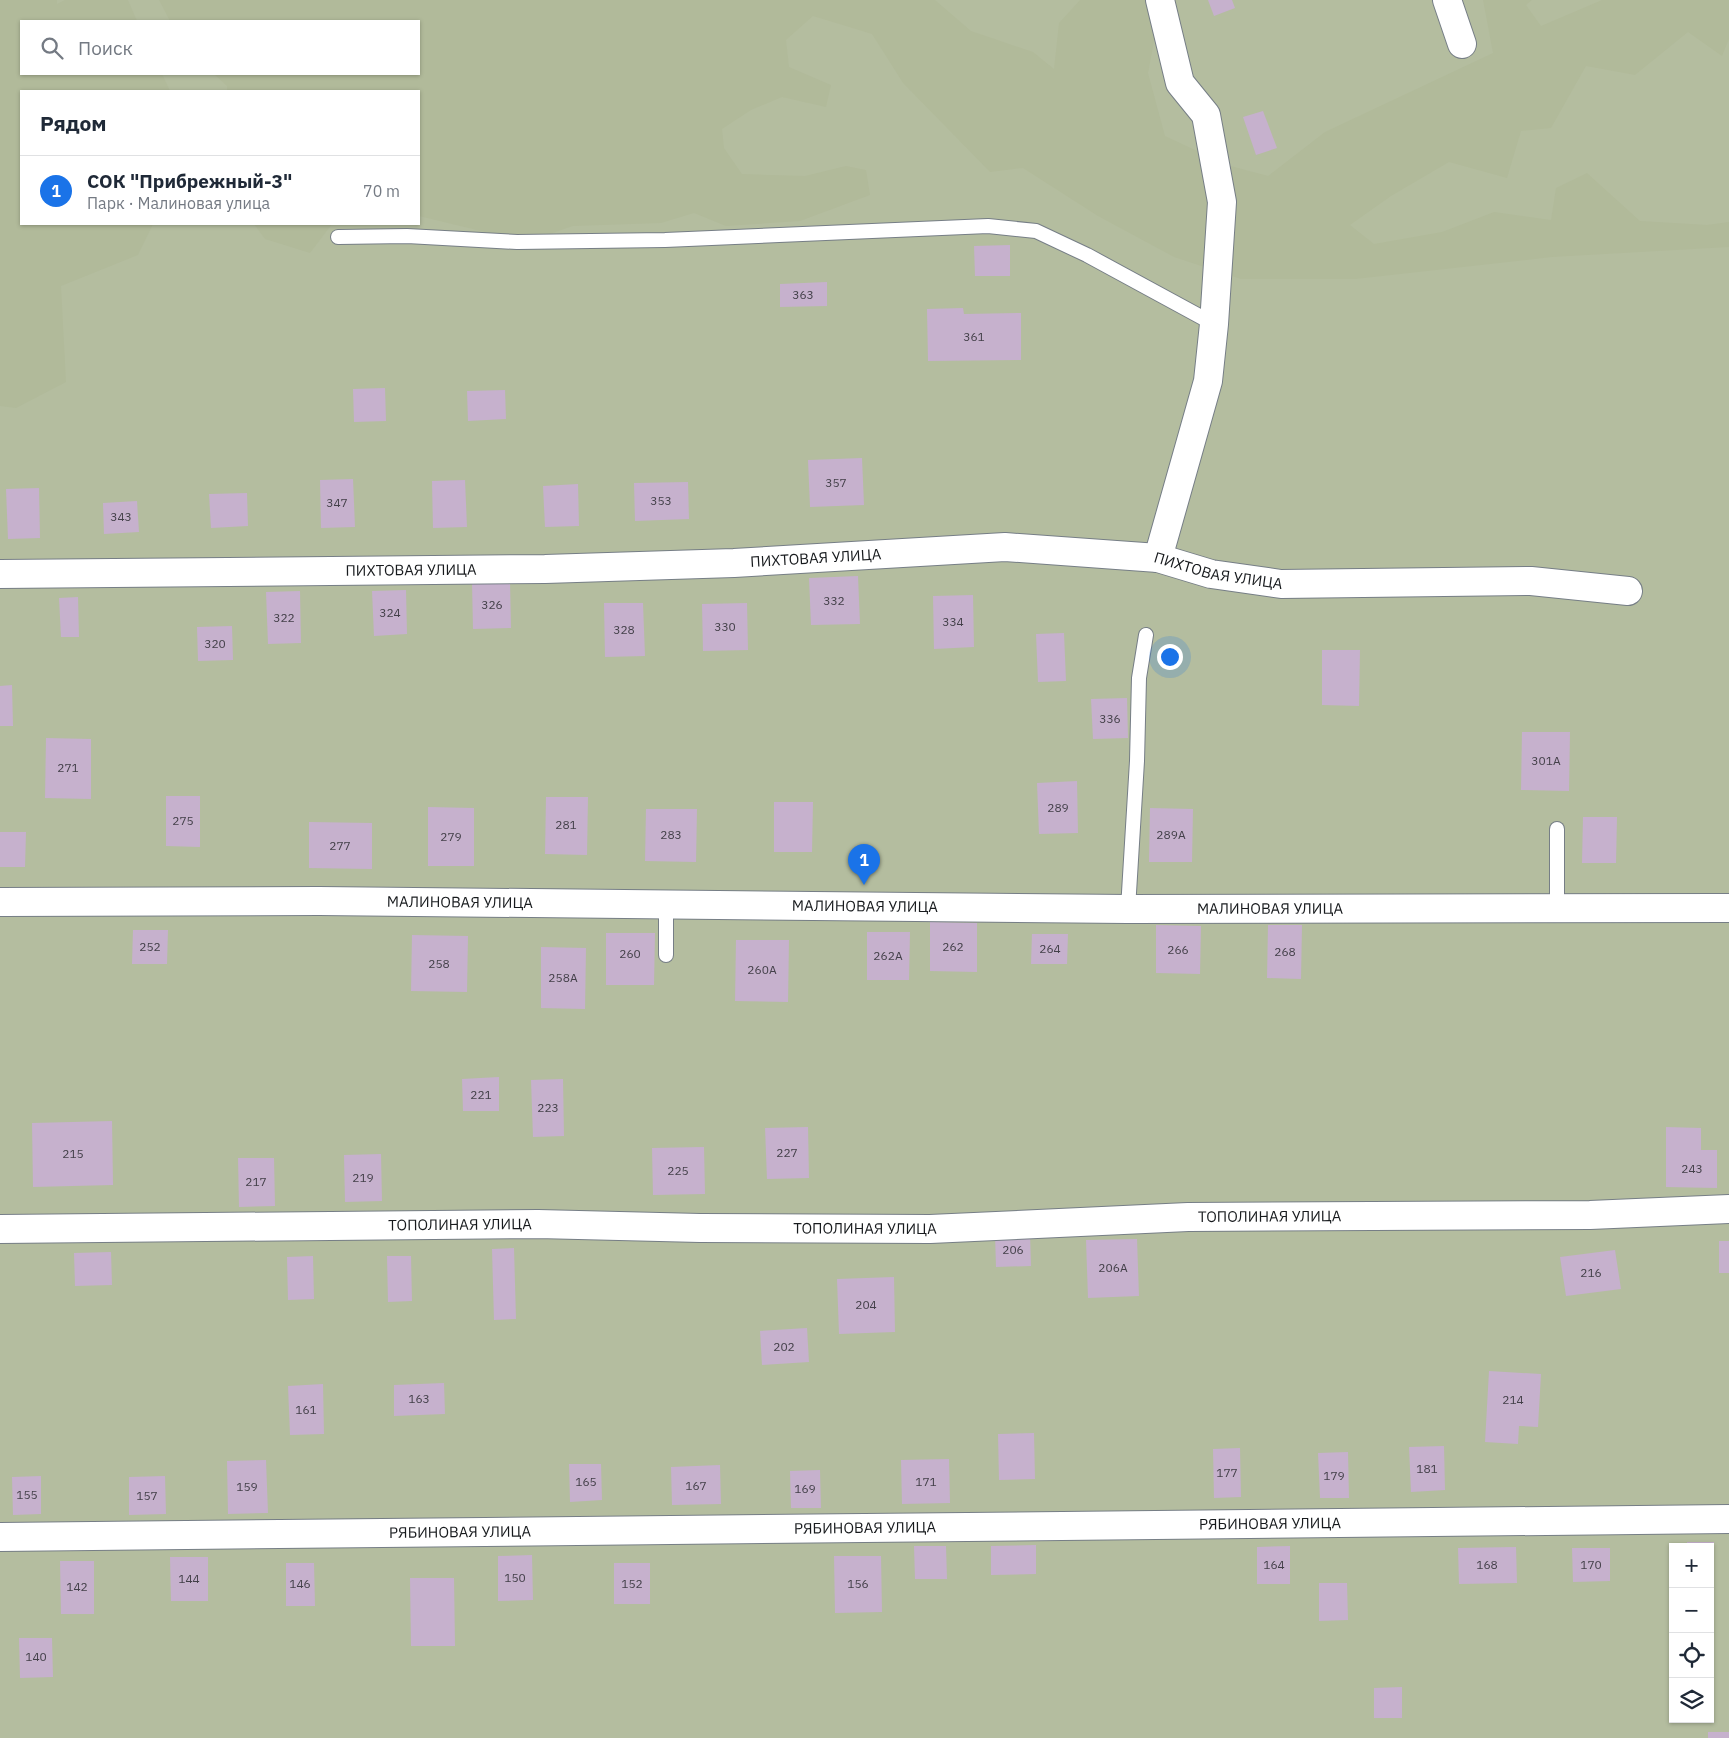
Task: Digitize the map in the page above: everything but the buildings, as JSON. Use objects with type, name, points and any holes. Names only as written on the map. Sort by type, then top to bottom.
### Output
[{"type":"street","points":[[1158,558],[1208,381],[1214,324],[1222,202],[1206,115],[1180,83],[1160,0]]},
{"type":"street","points":[[1448,0],[1462,44]]},
{"type":"street","name":"ПИХТОВАЯ УЛИЦА","points":[[0,574],[546,569],[734,562],[1005,547],[1158,558],[1211,574],[1281,584],[1531,581],[1628,591]]},
{"type":"street","name":"МАЛИНОВАЯ УЛИЦА","points":[[0,902],[319,901],[1128,909],[1729,908]]},
{"type":"street","name":"ТОПОЛИНАЯ УЛИЦА","points":[[0,1229],[538,1224],[700,1228],[930,1229],[1188,1217],[1590,1215],[1729,1210]]},
{"type":"street","name":"РЯБИНОВАЯ УЛИЦА","points":[[0,1537],[1729,1519]]},
{"type":"lane","points":[[338,237],[407,236],[517,242],[645,240],[988,226],[1036,231],[1214,324]]},
{"type":"lane","points":[[1128,909],[1137,761],[1139,678],[1146,635]]},
{"type":"lane","points":[[1557,908],[1558,829]]},
{"type":"lane","points":[[666,905],[666,955]]},
{"type":"green space","points":[[0,0],[1729,0],[1729,1738],[0,1738]]},
{"type":"green space","points":[[0,0],[57,0],[57,4],[65,0],[128,0],[137,20],[20,20],[20,75],[162,75],[170,90],[20,90],[20,225],[153,225],[138,255],[61,286],[66,382],[16,408],[0,406]]},
{"type":"green space","points":[[159,0],[935,0],[971,31],[1033,52],[1054,69],[1059,23],[1080,0],[1151,0],[1157,25],[1148,73],[1165,136],[1227,165],[1268,176],[1325,132],[1493,53],[1483,0],[1532,0],[1526,5],[1541,26],[1602,0],[1729,0],[1729,39],[1722,56],[1688,32],[1635,75],[1586,66],[1551,128],[1521,131],[1507,178],[1449,162],[1391,196],[1350,225],[1374,244],[1442,232],[1494,212],[1551,220],[1556,188],[1587,173],[1640,221],[1707,225],[1729,222],[1729,247],[1552,257],[1355,279],[1241,279],[1174,257],[1098,216],[1023,168],[990,172],[903,83],[872,34],[813,16],[786,40],[789,67],[831,85],[826,107],[782,97],[751,110],[722,129],[724,148],[742,174],[805,176],[846,166],[866,170],[870,195],[800,221],[726,226],[694,213],[661,223],[573,226],[526,242],[420,216],[420,90],[227,90],[227,86],[215,75],[420,75],[420,20],[169,20]]},
{"type":"green space","points":[[255,225],[331,225],[310,253],[265,239]]},
{"type":"place","name":"СОК \"Прибрежный-3\"","points":[[864,885]]}]
